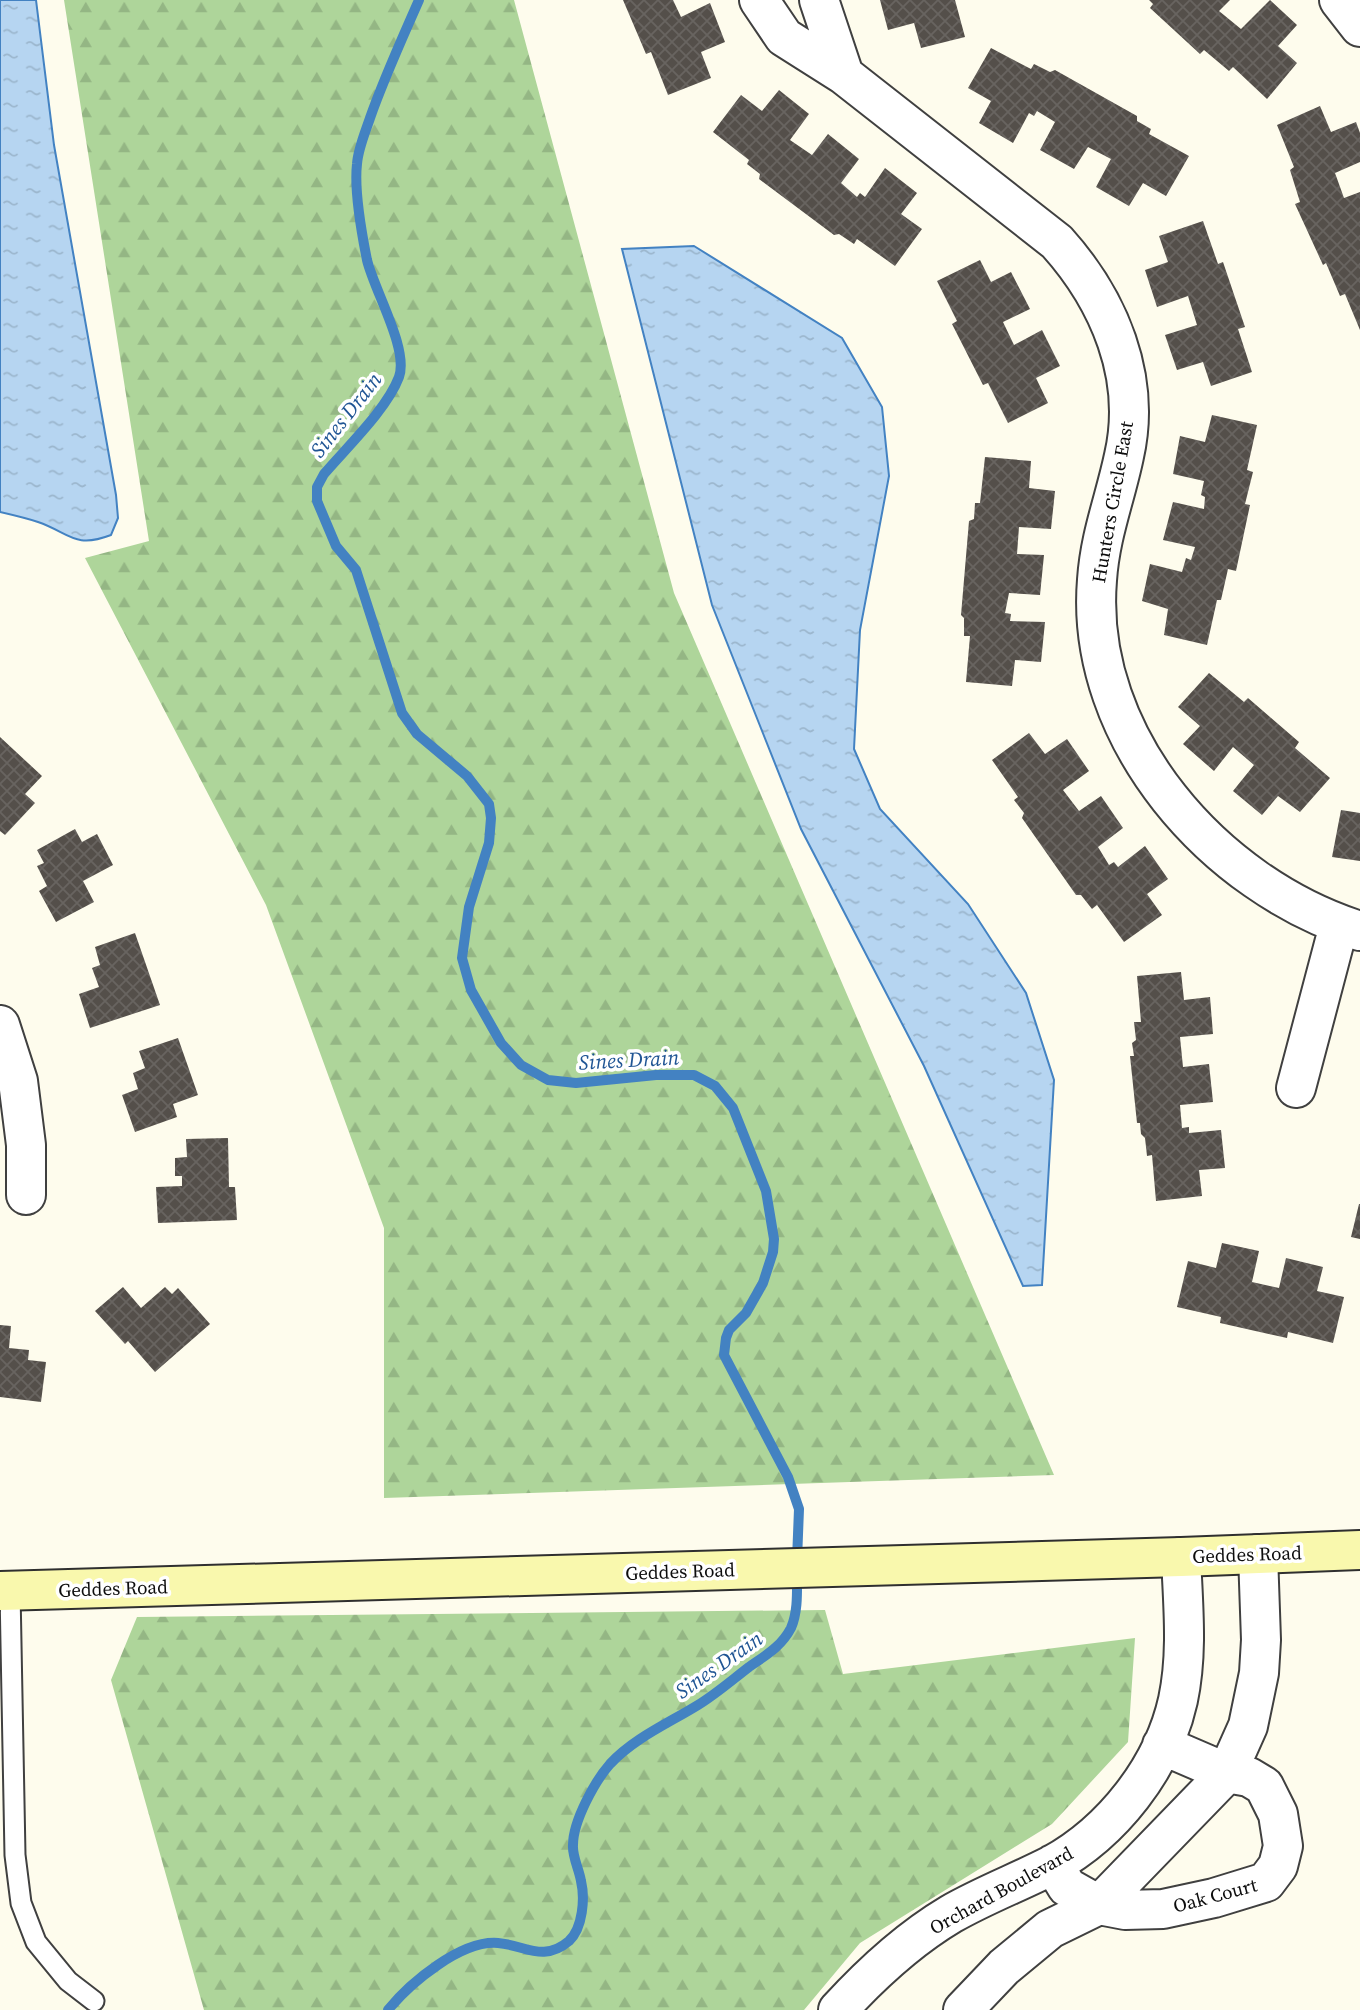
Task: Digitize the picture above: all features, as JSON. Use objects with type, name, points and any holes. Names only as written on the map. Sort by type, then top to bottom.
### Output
[{"type":"main road","name":"Geddes Road","points":[[5,1591],[1360,1550]]},
{"type":"street","name":"Hunters Circle East","points":[[760,0],[784,37],[844,75],[1057,242],[1098,296],[1117,340],[1128,397],[1124,455],[1104,526],[1097,581],[1100,648],[1118,712],[1156,780],[1220,851],[1274,894],[1304,910],[1349,928]]},
{"type":"street","points":[[818,0],[844,75]]},
{"type":"street","points":[[1339,0],[1360,27]]},
{"type":"street","points":[[1296,1088],[1349,928]]},
{"type":"street","points":[[0,1025],[18,1081],[26,1145],[26,1195]]},
{"type":"street","points":[[962,2010],[1004,1967],[1050,1929],[1099,1905],[1227,1773],[1248,1726],[1259,1673],[1261,1640],[1258,1554]]},
{"type":"street","name":"Orchard Boulevard","points":[[838,2010],[905,1946],[950,1915],[1053,1864],[1084,1844],[1115,1815],[1141,1783],[1162,1745],[1177,1702],[1185,1650],[1181,1557]]},
{"type":"street","name":"Oak Court","points":[[1053,1864],[1067,1887],[1099,1905],[1125,1910],[1163,1909],[1214,1898],[1266,1882],[1278,1866],[1283,1846],[1278,1814],[1264,1786],[1249,1777],[1227,1773],[1162,1745]]},
{"type":"lane","points":[[5,1591],[15,1855],[21,1903],[36,1942],[68,1981],[94,2001]]},
{"type":"green space","points":[[64,0],[514,0],[674,593],[1054,1475],[384,1498],[384,1228],[266,905],[85,558],[149,541]]},
{"type":"green space","points":[[825,1610],[843,1674],[1135,1638],[1128,1742],[1052,1824],[860,1943],[804,2010],[204,2010],[111,1680],[137,1617]]},
{"type":"water","points":[[0,0],[36,0],[54,145],[116,495],[118,518],[111,535],[99,539],[80,540],[38,522],[0,512]]},
{"type":"water","points":[[694,246],[842,338],[882,407],[889,476],[860,630],[854,749],[880,809],[968,904],[1026,993],[1054,1080],[1042,1285],[1023,1286],[924,1066],[801,829],[712,605],[622,249]]},
{"type":"building","points":[[623,0],[673,0],[681,17],[710,3],[725,42],[701,52],[711,78],[668,95],[651,52],[646,54]]},
{"type":"building","points":[[880,0],[955,0],[965,37],[921,48],[914,23],[888,30]]},
{"type":"building","points":[[1149,0],[1230,0],[1219,11],[1241,29],[1270,0],[1297,25],[1278,46],[1297,63],[1267,99],[1233,67],[1229,71],[1204,50],[1200,54],[1150,8],[1153,4]]},
{"type":"building","points":[[991,48],[1031,69],[1034,64],[1050,72],[1055,70],[1137,116],[1137,121],[1151,129],[1149,134],[1189,156],[1166,196],[1143,183],[1129,206],[1096,187],[1111,159],[1088,147],[1074,169],[1040,150],[1055,122],[1037,111],[1034,116],[1029,113],[1013,143],[979,123],[991,101],[968,88]]},
{"type":"building","points":[[779,90],[809,114],[790,140],[812,155],[828,134],[859,159],[841,183],[857,197],[860,193],[865,197],[885,168],[917,193],[901,214],[922,229],[895,266],[857,239],[854,244],[839,234],[834,235],[759,179],[760,174],[747,164],[749,160],[713,132],[741,95],[762,111]]},
{"type":"building","points":[[1320,106],[1331,132],[1356,122],[1360,133],[1360,162],[1335,173],[1344,198],[1360,192],[1360,330],[1345,294],[1340,296],[1295,204],[1300,202],[1290,170],[1294,167],[1277,125]]},
{"type":"building","points":[[1203,221],[1218,264],[1223,262],[1245,327],[1238,329],[1252,372],[1211,386],[1203,362],[1177,370],[1165,335],[1197,325],[1188,296],[1157,307],[1145,270],[1168,262],[1159,236]]},
{"type":"building","points":[[980,260],[991,282],[1011,272],[1030,309],[1003,322],[1014,345],[1042,330],[1060,366],[1036,378],[1048,403],[1008,423],[988,383],[983,385],[952,324],[957,321],[937,281]]},
{"type":"building","points":[[1212,415],[1257,425],[1247,470],[1253,472],[1245,504],[1250,505],[1236,571],[1228,569],[1221,600],[1217,600],[1207,645],[1164,635],[1168,609],[1142,601],[1150,564],[1182,572],[1186,558],[1191,560],[1195,547],[1163,540],[1173,502],[1204,509],[1205,497],[1201,495],[1204,481],[1173,474],[1180,436],[1205,442]]},
{"type":"building","points":[[985,457],[1031,461],[1029,488],[1055,491],[1051,529],[1019,527],[1017,554],[1044,555],[1040,595],[1009,593],[1005,613],[1011,614],[1010,621],[1045,622],[1041,662],[1015,660],[1012,686],[966,682],[970,636],[964,636],[964,618],[961,615],[969,521],[974,519],[975,503],[980,503]]},
{"type":"building","points":[[1209,673],[1244,702],[1248,698],[1299,742],[1295,748],[1330,778],[1300,812],[1278,796],[1262,815],[1233,791],[1254,765],[1233,747],[1214,771],[1183,744],[1200,726],[1178,707]]},
{"type":"building","points":[[1029,733],[1045,754],[1067,739],[1089,771],[1063,790],[1079,811],[1101,796],[1123,828],[1098,847],[1109,865],[1114,862],[1118,867],[1145,846],[1168,879],[1147,894],[1162,915],[1124,942],[1097,905],[1092,909],[1081,895],[1076,895],[1022,818],[1024,813],[1014,800],[1018,797],[992,760]]},
{"type":"building","points":[[0,737],[42,776],[25,794],[35,803],[5,835],[0,831]]},
{"type":"building","points":[[1341,810],[1360,813],[1360,861],[1332,857]]},
{"type":"building","points":[[75,829],[82,842],[97,834],[113,865],[83,881],[94,902],[56,922],[39,891],[47,886],[37,866],[44,863],[37,850]]},
{"type":"building","points":[[135,933],[160,1005],[90,1028],[79,994],[99,987],[92,968],[100,965],[95,947]]},
{"type":"building","points":[[1181,972],[1184,1000],[1210,997],[1213,1034],[1180,1037],[1183,1067],[1209,1064],[1213,1102],[1180,1105],[1182,1128],[1189,1127],[1189,1133],[1221,1130],[1225,1168],[1199,1170],[1202,1196],[1156,1201],[1152,1155],[1147,1156],[1145,1138],[1141,1134],[1140,1123],[1137,1123],[1130,1056],[1134,1056],[1132,1043],[1136,1040],[1134,1022],[1141,1022],[1137,976]]},
{"type":"building","points":[[178,1038],[198,1095],[173,1104],[177,1117],[135,1132],[122,1095],[138,1089],[133,1073],[145,1068],[139,1051]]},
{"type":"building","points":[[228,1138],[229,1187],[235,1187],[237,1220],[158,1223],[156,1187],[182,1186],[182,1176],[175,1176],[175,1158],[187,1157],[186,1139]]},
{"type":"building","points":[[1360,1204],[1360,1239],[1351,1237]]},
{"type":"building","points":[[1222,1243],[1259,1251],[1252,1282],[1279,1288],[1286,1258],[1323,1267],[1317,1291],[1344,1297],[1333,1343],[1288,1332],[1287,1338],[1220,1323],[1221,1317],[1177,1307],[1188,1261],[1216,1268]]},
{"type":"building","points":[[123,1287],[141,1308],[165,1287],[172,1294],[178,1288],[210,1324],[155,1372],[128,1341],[125,1344],[95,1311]]},
{"type":"building","points":[[0,1325],[11,1326],[9,1348],[29,1350],[28,1360],[46,1362],[41,1402],[0,1397]]},
{"type":"waterway","name":"Sines Drain","points":[[419,0],[370,118],[359,153],[356,175],[367,260],[395,336],[401,365],[399,377],[376,415],[324,474],[317,487],[317,501],[336,546],[356,570],[402,713],[417,734],[467,776],[489,804],[489,843],[469,907],[462,958],[471,990],[501,1043],[521,1065],[548,1080],[576,1083],[656,1075],[694,1075],[715,1086],[733,1108],[766,1191],[774,1239],[773,1252],[763,1283],[746,1313],[729,1330],[724,1355],[788,1477],[799,1509],[797,1560]]},
{"type":"waterway","name":"Sines Drain","points":[[388,2010],[437,1965],[468,1948],[498,1943],[542,1952],[551,1951],[569,1941],[577,1929],[583,1904],[581,1881],[573,1849],[574,1835],[581,1813],[598,1780],[610,1764],[630,1746],[705,1701],[778,1646],[791,1628],[795,1615],[797,1575]]}]
